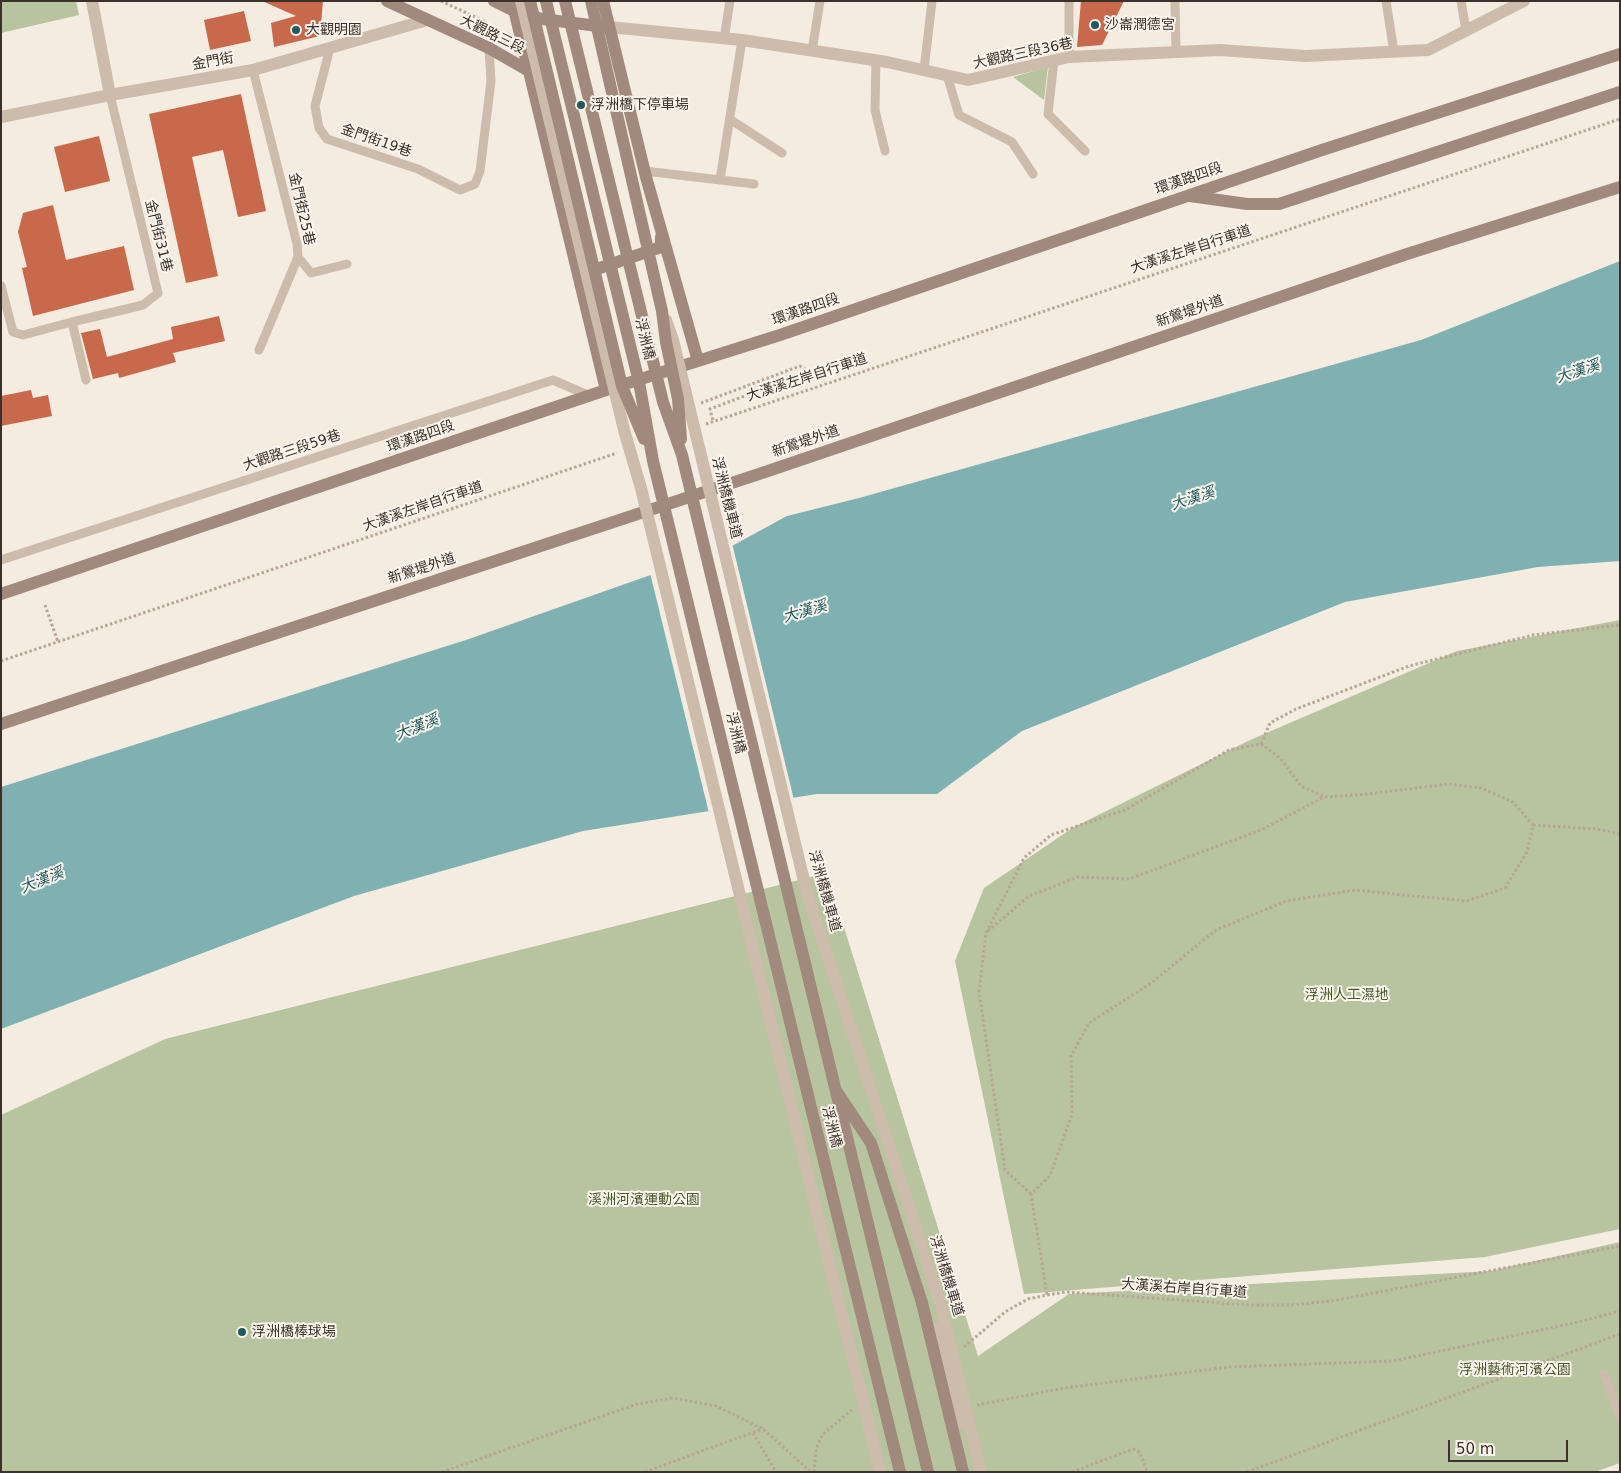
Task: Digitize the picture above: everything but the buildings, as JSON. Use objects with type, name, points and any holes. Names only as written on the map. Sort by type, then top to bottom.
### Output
[{"type":"street","points":[[92,1],[110,95]]},
{"type":"street","name":"大觀路三段","points":[[387,1],[488,48],[529,70]]},
{"type":"street","points":[[494,1],[516,4],[542,19],[609,27]]},
{"type":"street","points":[[530,1],[622,386],[653,461]]},
{"type":"street","name":"浮洲橋","points":[[546,1],[639,382],[653,461],[900,1472]]},
{"type":"street","name":"浮洲橋","points":[[565,1],[663,402],[682,455],[928,1472]]},
{"type":"street","points":[[591,1],[662,311],[666,342],[678,399],[682,455]]},
{"type":"street","points":[[603,1],[644,171],[698,361]]},
{"type":"street","name":"大觀路三段36巷","points":[[609,27],[742,40],[876,60],[968,80],[1069,57],[1220,50],[1306,56],[1428,50],[1523,2]]},
{"type":"street","points":[[516,4],[529,70],[606,390]]},
{"type":"street","points":[[516,4],[624,430],[643,497],[880,1472]]},
{"type":"street","name":"金門街","points":[[1,117],[110,95],[253,70],[427,20]]},
{"type":"street","name":"環漢路四段","points":[[1,594],[606,390],[1620,54]]},
{"type":"street","points":[[1188,196],[1247,204],[1279,204],[1620,92]]},
{"type":"street","name":"新鶯堤外道","points":[[1,724],[778,468],[1398,257],[1620,187]]},
{"type":"street","points":[[574,258],[594,270],[643,254],[661,247],[660,229]]},
{"type":"street","name":"浮洲橋機車道","points":[[662,311],[673,340],[807,893],[910,1215],[939,1299],[981,1472]]},
{"type":"street","name":"浮洲橋","points":[[836,1091],[871,1143],[922,1303],[963,1472]]},
{"type":"street","points":[[910,1215],[915,1244],[972,1472]]},
{"type":"lane","points":[[724,39],[730,1]]},
{"type":"lane","points":[[812,51],[820,1]]},
{"type":"lane","points":[[924,70],[932,1]]},
{"type":"lane","points":[[1069,1],[1069,57]]},
{"type":"lane","points":[[1175,1],[1176,52]]},
{"type":"lane","points":[[1386,1],[1394,52]]},
{"type":"lane","points":[[1461,1],[1466,31]]},
{"type":"lane","points":[[720,180],[731,120],[742,40]]},
{"type":"lane","name":"金門街19巷","points":[[330,48],[315,106],[319,128],[327,138],[418,169],[460,190],[475,184],[483,152],[491,81],[488,48]]},
{"type":"lane","points":[[876,60],[875,110],[885,151]]},
{"type":"lane","points":[[1054,60],[1048,114],[1085,151]]},
{"type":"lane","name":"金門街25巷","points":[[253,70],[297,244],[298,257],[259,350]]},
{"type":"lane","points":[[947,75],[959,115],[1012,142],[1033,174]]},
{"type":"lane","name":"金門街31巷","points":[[72,322],[143,305],[158,293],[110,95]]},
{"type":"lane","points":[[731,120],[782,153]]},
{"type":"lane","points":[[644,171],[754,184]]},
{"type":"lane","points":[[298,257],[310,273],[347,264]]},
{"type":"lane","points":[[1,286],[13,332],[23,335],[72,322],[86,380]]},
{"type":"lane","name":"大觀路三段59巷","points":[[1,560],[553,380],[590,396]]},
{"type":"lane","points":[[1604,1374],[1620,1417]]},
{"type":"path","points":[[441,1],[486,22],[491,33],[499,38]]},
{"type":"path","name":"大漢溪左岸自行車道","points":[[700,426],[1620,119]]},
{"type":"path","points":[[696,404],[800,366],[805,369],[803,374],[710,408],[713,421]]},
{"type":"path","name":"大漢溪左岸自行車道","points":[[1,661],[623,451]]},
{"type":"path","points":[[45,605],[58,642]]},
{"type":"path","points":[[1261,744],[1270,724],[1296,709],[1409,666],[1533,635],[1620,625]]},
{"type":"path","points":[[1047,1295],[1031,1194],[1005,1170],[979,991],[986,932],[1024,858],[1051,835],[1125,810],[1229,750],[1261,744],[1280,758],[1301,786],[1325,797]]},
{"type":"path","points":[[986,932],[1029,896],[1078,877],[1129,879],[1261,830],[1325,797],[1368,794],[1448,784],[1481,788],[1513,802],[1533,825],[1598,829],[1620,834]]},
{"type":"path","points":[[1031,1194],[1050,1176],[1072,1114],[1071,1056],[1089,1023],[1150,984],[1216,930],[1286,901],[1355,890],[1466,901],[1505,888],[1527,852],[1533,825]]},
{"type":"path","name":"大漢溪右岸自行車道","points":[[960,1349],[1005,1312],[1028,1299],[1066,1292],[1250,1305],[1291,1305],[1332,1301],[1620,1246]]},
{"type":"path","points":[[976,1405],[1064,1388],[1228,1367],[1393,1361],[1574,1323],[1620,1311]]},
{"type":"path","points":[[1247,1472],[1620,1334]]},
{"type":"path","points":[[442,1472],[637,1404],[673,1398],[716,1406],[763,1429],[812,1472]]},
{"type":"path","points":[[812,1472],[816,1449],[823,1434],[835,1422],[858,1407]]},
{"type":"path","points":[[646,1472],[763,1429]]},
{"type":"path","points":[[753,1433],[776,1472]]},
{"type":"path","points":[[1072,1472],[1133,1449],[1140,1452],[1147,1472]]},
{"type":"green space","points":[[1,1],[76,1],[79,15],[1,33]]},
{"type":"green space","points":[[1048,67],[1044,100],[1013,77]]},
{"type":"green space","name":"浮洲人工濕地","points":[[1620,620],[1620,1229],[1485,1257],[1024,1294],[955,961],[984,888],[1074,827],[1250,740],[1457,651]]},
{"type":"green space","name":"溪洲河濱運動公園","points":[[827,873],[978,1356],[1069,1294],[1491,1271],[1620,1242],[1620,1463],[1595,1472],[1,1472],[1,1115],[165,1039]]},
{"type":"water","name":"大漢溪","points":[[1620,261],[1620,561],[1538,567],[1345,602],[1022,731],[937,794],[817,794],[583,831],[354,896],[1,1029],[1,787],[469,639],[730,547],[787,516],[859,498],[1421,340]]},
{"type":"pier","points":[[732,543],[794,800],[709,813],[650,573]]},
{"type":"place","name":"沙崙潤德宮","points":[[1095,25]]},
{"type":"place","name":"大觀明園","points":[[296,30]]},
{"type":"place","name":"浮洲橋下停車場","points":[[581,105]]},
{"type":"place","name":"浮洲橋棒球場","points":[[242,1332]]},
{"type":"park label","name":"浮洲藝術河濱公園","points":[[1515,1370]]}]
